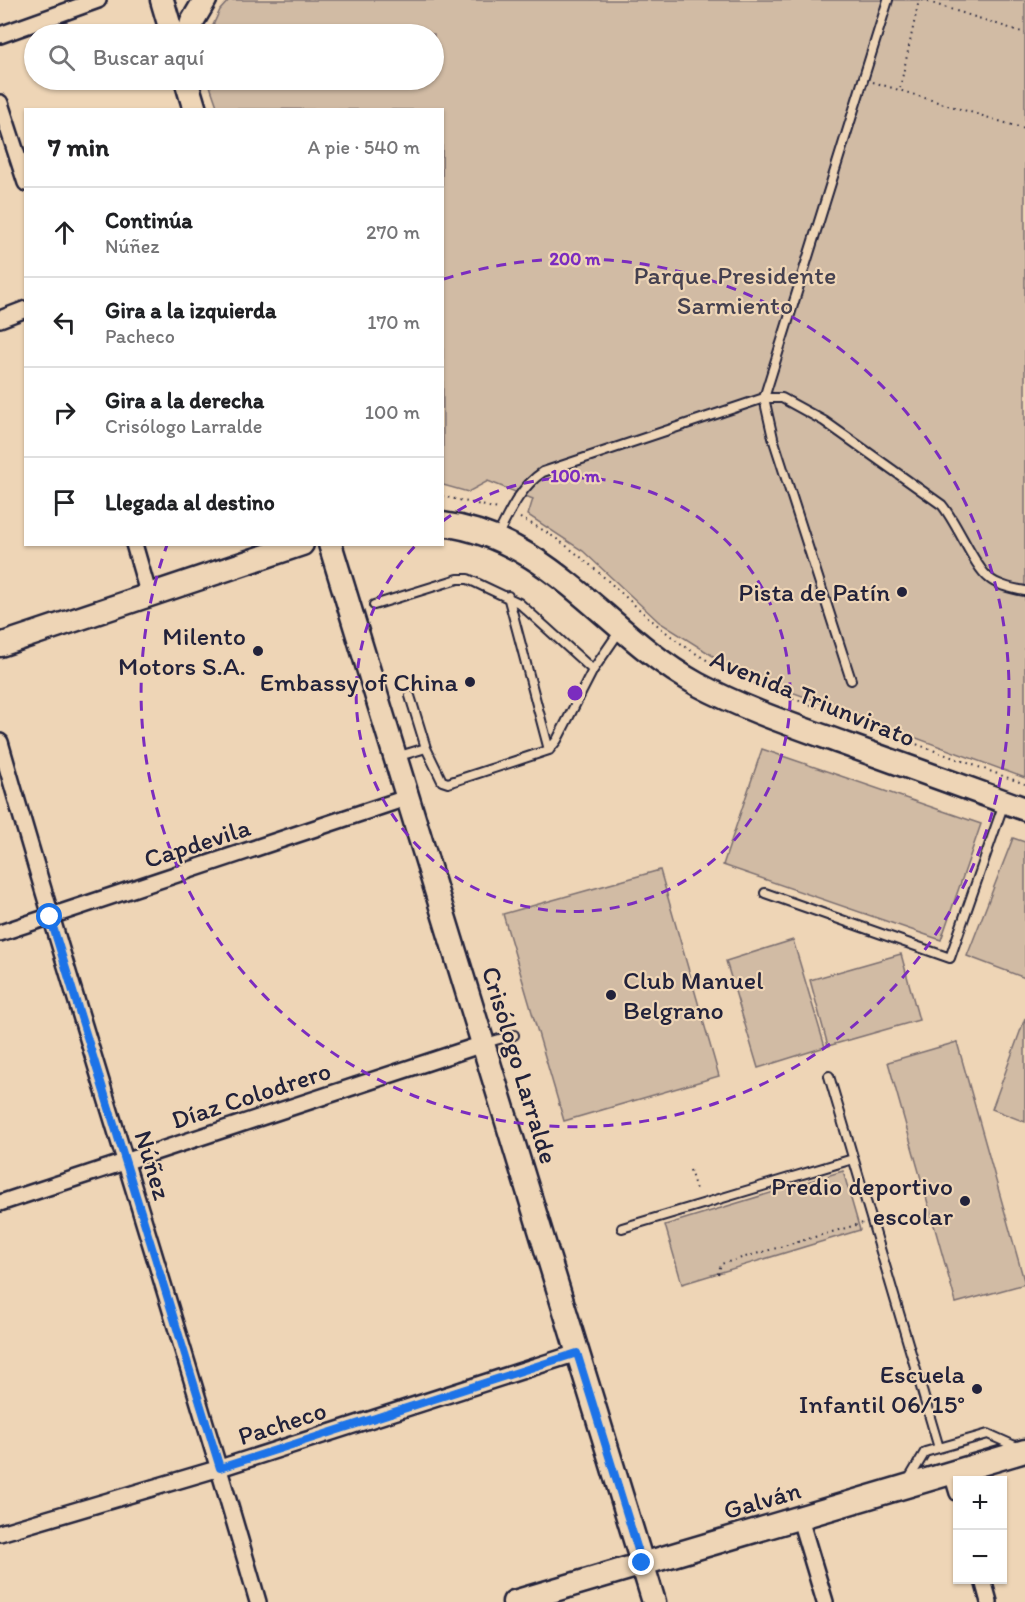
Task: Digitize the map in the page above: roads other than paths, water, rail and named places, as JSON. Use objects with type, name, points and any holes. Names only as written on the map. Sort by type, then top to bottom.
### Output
[{"type":"street","points":[[31,24],[98,0]]},
{"type":"street","points":[[162,0],[169,24]]},
{"type":"street","points":[[192,24],[205,0]]},
{"type":"street","points":[[0,35],[24,26]]},
{"type":"street","points":[[189,90],[194,108]]},
{"type":"street","points":[[0,103],[24,177]]},
{"type":"street","points":[[0,319],[24,310]]},
{"type":"street","name":"Avenida Triunvirato","points":[[444,524],[497,537],[536,558],[670,666],[728,699],[778,720],[1015,805]]},
{"type":"street","points":[[135,546],[149,597]]},
{"type":"street","points":[[0,645],[296,546]]},
{"type":"street","name":"Crisólogo Larralde","points":[[331,546],[654,1602]]},
{"type":"street","name":"Núñez","points":[[0,742],[50,917],[220,1468],[258,1602]]},
{"type":"street","name":"Capdevila","points":[[0,933],[409,797]]},
{"type":"street","name":"Díaz Colodrero","points":[[0,1203],[483,1044]]},
{"type":"street","name":"Pacheco","points":[[0,1533],[220,1468],[577,1353]]},
{"type":"street","name":"Galván","points":[[970,1476],[1025,1451]]},
{"type":"street","name":"Galván","points":[[514,1602],[904,1488],[953,1483]]},
{"type":"street","points":[[800,1519],[825,1602]]},
{"type":"street","points":[[984,1584],[989,1602]]},
{"type":"lane","points":[[851,680],[773,438],[764,398],[888,0]]},
{"type":"lane","points":[[497,537],[520,494],[533,478],[543,472],[764,398],[782,398],[824,422],[942,505],[956,521],[983,573],[1000,585],[1025,591]]},
{"type":"lane","points":[[374,605],[458,579],[475,582],[508,596],[531,611],[593,670]]},
{"type":"lane","points":[[508,596],[549,750]]},
{"type":"lane","points":[[410,696],[426,748],[442,781],[448,783],[549,750],[557,740],[593,670],[621,628]]},
{"type":"lane","points":[[396,757],[426,748]]},
{"type":"lane","points":[[765,893],[950,958],[1015,805]]},
{"type":"lane","points":[[483,1044],[514,1035]]},
{"type":"lane","points":[[829,1076],[939,1448]]},
{"type":"lane","points":[[622,1228],[853,1159]]},
{"type":"lane","points":[[904,1488],[925,1452],[988,1434],[1025,1451]]},
{"type":"place","name":"Pista de Patín","points":[[902,592]]},
{"type":"place","name":"Milento Motors S.A.","points":[[258,651]]},
{"type":"place","name":"Embassy of China","points":[[470,682]]},
{"type":"place","name":"Club Manuel Belgrano","points":[[611,995]]},
{"type":"place","name":"Predio deportivo escolar","points":[[965,1201]]},
{"type":"place","name":"Escuela Infantil 06/15°","points":[[977,1389]]},
{"type":"park label","name":"Parque Presidente Sarmiento","points":[[735,290]]}]
